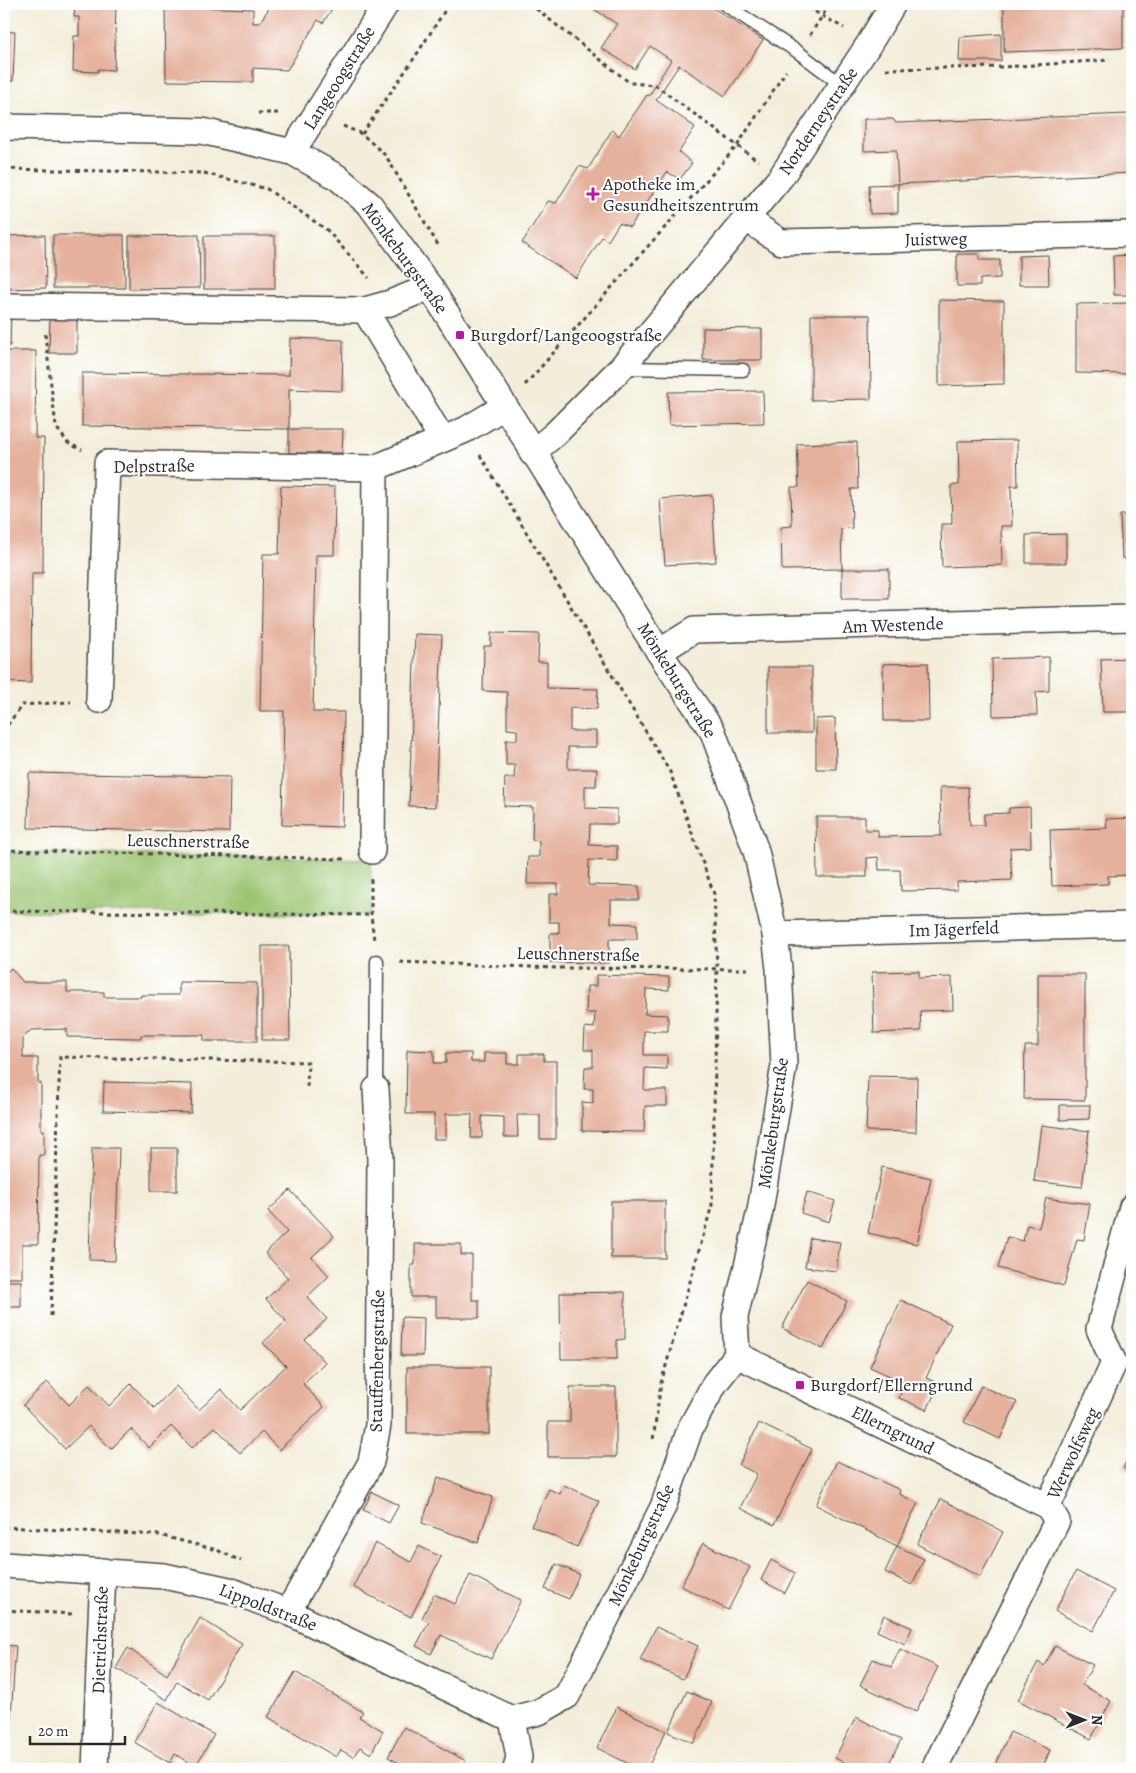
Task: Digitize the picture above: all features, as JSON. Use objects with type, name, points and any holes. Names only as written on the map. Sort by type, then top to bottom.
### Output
[{"type":"street","name":"Langeoogstraße","points":[[292,152],[386,4]]},
{"type":"street","name":"Norderneystraße","points":[[532,453],[555,434],[621,368],[781,177],[848,77],[892,4]]},
{"type":"street","name":"Mönkeburgstraße","points":[[4,127],[202,131],[292,152],[337,177],[370,205],[430,287],[532,453],[659,652],[713,732],[756,851],[775,934],[779,969],[784,1065],[760,1211],[735,1317],[737,1355],[715,1383],[690,1429],[663,1507],[567,1696],[539,1712],[512,1719]]},
{"type":"street","name":"Juistweg","points":[[747,219],[781,242],[1132,234]]},
{"type":"street","points":[[4,306],[365,310],[390,303],[430,287]]},
{"type":"street","points":[[365,310],[442,439]]},
{"type":"street","points":[[371,855],[375,468],[465,430],[504,407]]},
{"type":"street","name":"Delpstraße","points":[[99,700],[107,463],[375,468]]},
{"type":"street","name":"Am Westende","points":[[659,652],[694,630],[1132,618]]},
{"type":"street","name":"Im Jägerfeld","points":[[775,934],[1132,924]]},
{"type":"street","name":"Stauffenbergstraße","points":[[288,1612],[371,1462],[378,1425],[380,1160],[376,1088]]},
{"type":"street","name":"Werwolfsweg","points":[[934,1769],[1057,1521],[1048,1506],[1123,1367],[1099,1329],[1132,1207]]},
{"type":"street","name":"Ellerngrund","points":[[737,1355],[1048,1506]]},
{"type":"street","name":"Lippoldstraße","points":[[4,1565],[164,1576],[229,1590],[288,1612],[512,1719]]},
{"type":"street","name":"Dietrichstraße","points":[[95,1769],[103,1572]]},
{"type":"street","points":[[512,1719],[519,1757],[516,1769]]},
{"type":"lane","points":[[724,4],[798,52],[848,77]]},
{"type":"lane","points":[[621,368],[743,370]]},
{"type":"lane","points":[[376,1088],[377,961]]},
{"type":"path","points":[[362,134],[449,4]]},
{"type":"path","points":[[530,4],[630,83],[655,85],[781,177]]},
{"type":"path","points":[[801,4],[823,15],[869,44]]},
{"type":"path","points":[[504,407],[523,388],[737,146],[830,4]]},
{"type":"path","points":[[848,77],[898,70],[1002,67],[1110,60]]},
{"type":"path","points":[[4,169],[204,173],[267,189],[327,230],[390,303]]},
{"type":"path","points":[[42,306],[56,427],[68,443],[107,463]]},
{"type":"path","points":[[465,430],[670,772],[714,894],[717,969],[712,1205],[662,1383],[653,1445]]},
{"type":"path","points":[[4,740],[4,730],[22,705],[99,700]]},
{"type":"path","name":"Leuschnerstraße","points":[[4,850],[371,855]]},
{"type":"path","points":[[371,855],[371,915],[377,961]]},
{"type":"path","points":[[4,911],[371,915]]},
{"type":"path","name":"Leuschnerstraße","points":[[377,961],[556,968],[779,969]]},
{"type":"path","points":[[51,1316],[60,1057],[308,1062],[307,1087]]},
{"type":"path","points":[[4,1610],[101,1616]]},
{"type":"green space","points":[[4,852],[371,859],[371,915],[4,911]]},
{"type":"building","points":[[75,4],[116,4],[114,70],[98,69],[98,72],[73,71],[74,36],[79,36],[79,17],[74,17]]},
{"type":"building","points":[[272,4],[335,4],[323,23],[318,20],[287,70],[253,68],[253,82],[166,81],[165,6],[253,9],[253,23],[259,23]]},
{"type":"building","points":[[586,4],[707,4],[763,40],[725,96],[679,65],[656,100],[695,127],[679,152],[692,163],[680,179],[667,172],[630,227],[619,223],[608,241],[602,237],[576,278],[522,243],[548,201],[556,203],[579,166],[588,169],[612,130],[619,136],[647,95],[649,96],[671,60],[650,46],[635,69],[601,48],[617,24]]},
{"type":"building","points":[[1004,4],[1123,4],[1123,48],[1004,52]]},
{"type":"building","points":[[4,31],[15,32],[13,81],[4,80]]},
{"type":"building","points":[[1001,34],[1001,61],[959,61],[960,37]]},
{"type":"building","points":[[1129,114],[1132,173],[898,184],[896,150],[864,151],[864,119],[893,119],[896,123]]},
{"type":"building","points":[[898,184],[898,213],[870,214],[869,185]]},
{"type":"building","points":[[45,235],[46,288],[4,289],[4,236]]},
{"type":"building","points":[[53,235],[124,235],[125,288],[53,288]]},
{"type":"building","points":[[199,235],[200,288],[129,289],[129,236]]},
{"type":"building","points":[[204,236],[275,236],[275,289],[204,289]]},
{"type":"building","points":[[957,254],[979,254],[979,260],[1000,260],[1000,278],[980,279],[980,286],[957,286]]},
{"type":"building","points":[[1048,255],[1049,285],[1019,285],[1019,256]]},
{"type":"building","points":[[1132,255],[1132,279],[1129,279],[1129,295],[1114,295],[1113,256]]},
{"type":"building","points":[[939,300],[1004,301],[1004,384],[939,386]]},
{"type":"building","points":[[1132,303],[1132,374],[1076,373],[1076,304]]},
{"type":"building","points":[[4,314],[11,314],[10,346],[4,346]]},
{"type":"building","points":[[50,314],[77,314],[77,353],[49,353]]},
{"type":"building","points":[[811,315],[870,315],[871,399],[811,400]]},
{"type":"building","points":[[703,328],[762,329],[762,360],[703,360]]},
{"type":"building","points":[[290,338],[343,340],[342,391],[289,389],[289,429],[82,426],[82,373],[289,375]]},
{"type":"building","points":[[4,351],[36,351],[35,438],[44,438],[43,573],[32,573],[31,683],[4,682]]},
{"type":"building","points":[[763,391],[764,423],[669,425],[668,392]]},
{"type":"building","points":[[289,429],[343,429],[342,453],[289,453]]},
{"type":"building","points":[[1017,440],[1018,486],[1011,486],[1012,526],[1001,526],[1002,565],[942,567],[941,524],[952,524],[951,485],[959,485],[958,441]]},
{"type":"building","points":[[857,442],[858,489],[851,489],[852,528],[841,529],[842,569],[782,570],[781,527],[792,526],[791,487],[799,487],[797,444]]},
{"type":"building","points":[[281,486],[335,487],[334,555],[316,555],[313,712],[344,712],[342,827],[282,825],[284,711],[260,711],[263,554],[279,554]]},
{"type":"building","points":[[712,495],[716,562],[665,565],[660,499]]},
{"type":"building","points":[[1120,515],[1132,515],[1132,558],[1122,558]]},
{"type":"building","points":[[1066,534],[1066,563],[1026,563],[1026,535]]},
{"type":"building","points":[[842,569],[889,569],[889,599],[842,599]]},
{"type":"building","points":[[491,633],[539,634],[538,662],[547,662],[547,688],[598,689],[597,709],[570,708],[570,731],[596,731],[596,747],[568,747],[568,769],[597,769],[596,786],[585,786],[585,808],[617,809],[617,824],[590,824],[589,845],[617,846],[617,861],[589,860],[588,885],[639,886],[639,900],[611,900],[611,923],[637,924],[637,939],[609,939],[609,963],[550,962],[550,933],[559,933],[559,922],[549,922],[549,894],[558,894],[558,884],[527,884],[528,857],[539,857],[539,841],[532,840],[533,807],[504,806],[505,778],[514,778],[515,765],[506,765],[506,740],[517,740],[517,730],[507,729],[507,692],[483,691],[484,646],[491,646]]},
{"type":"building","points":[[415,634],[442,635],[435,807],[409,806]]},
{"type":"building","points":[[1049,657],[1049,691],[1036,692],[1037,715],[993,716],[992,659]]},
{"type":"building","points":[[1132,658],[1132,712],[1103,712],[1101,659]]},
{"type":"building","points":[[928,663],[929,721],[884,721],[883,664]]},
{"type":"building","points":[[768,667],[812,667],[812,733],[768,733]]},
{"type":"building","points":[[835,718],[836,769],[816,769],[816,719]]},
{"type":"building","points":[[29,773],[230,777],[229,832],[28,828]]},
{"type":"building","points":[[940,787],[968,787],[970,825],[984,825],[984,814],[1009,813],[1009,808],[1030,807],[1031,847],[1010,848],[1012,880],[957,882],[957,890],[901,891],[900,870],[879,870],[878,857],[867,858],[867,877],[817,877],[816,817],[865,817],[865,830],[878,830],[878,837],[941,836]]},
{"type":"building","points":[[1132,818],[1132,875],[1108,876],[1108,884],[1052,886],[1050,830],[1107,828],[1106,819]]},
{"type":"building","points":[[262,946],[289,946],[290,1040],[262,1040]]},
{"type":"building","points":[[11,968],[23,982],[67,982],[67,992],[104,992],[104,997],[179,995],[179,982],[257,983],[257,1041],[204,1041],[204,1035],[141,1035],[141,1038],[67,1037],[67,1029],[31,1030],[23,1038],[23,1058],[38,1058],[38,1083],[41,1083],[41,1130],[44,1130],[44,1155],[39,1155],[38,1244],[22,1244],[22,1278],[4,1278],[4,975]]},
{"type":"building","points":[[919,971],[919,978],[952,977],[953,1010],[920,1011],[921,1031],[874,1033],[872,972]]},
{"type":"building","points":[[1038,974],[1085,974],[1085,1100],[1024,1099],[1025,1046],[1038,1046]]},
{"type":"building","points":[[596,975],[669,977],[669,990],[646,989],[645,1014],[668,1015],[668,1031],[644,1031],[644,1055],[667,1055],[667,1069],[645,1068],[644,1090],[667,1090],[667,1106],[645,1106],[644,1132],[582,1131],[582,1102],[593,1103],[593,1089],[584,1089],[585,1067],[593,1067],[593,1050],[584,1050],[585,1027],[594,1028],[595,1013],[586,1013],[587,986],[596,986]]},
{"type":"building","points":[[407,1050],[434,1051],[434,1063],[446,1063],[446,1053],[471,1053],[471,1062],[484,1062],[484,1053],[507,1053],[507,1064],[519,1064],[519,1054],[544,1054],[544,1061],[556,1061],[556,1139],[540,1139],[540,1115],[517,1115],[518,1137],[504,1137],[504,1117],[482,1116],[482,1138],[471,1138],[472,1114],[446,1114],[446,1139],[434,1139],[434,1114],[406,1114]]},
{"type":"building","points":[[868,1076],[917,1077],[916,1132],[866,1131]]},
{"type":"building","points":[[104,1082],[192,1084],[191,1113],[103,1111]]},
{"type":"building","points":[[1060,1105],[1090,1105],[1089,1119],[1060,1120]]},
{"type":"building","points":[[1041,1125],[1089,1131],[1082,1187],[1034,1181]]},
{"type":"building","points":[[92,1148],[119,1148],[115,1261],[89,1260]]},
{"type":"building","points":[[151,1148],[177,1148],[177,1191],[151,1191]]},
{"type":"building","points":[[882,1167],[931,1178],[917,1244],[868,1233]]},
{"type":"building","points":[[290,1190],[334,1236],[312,1257],[329,1276],[307,1297],[327,1319],[305,1340],[325,1362],[303,1384],[324,1407],[279,1450],[262,1432],[240,1453],[215,1427],[192,1448],[171,1426],[149,1448],[131,1429],[111,1449],[89,1426],[65,1449],[23,1405],[47,1382],[69,1405],[89,1385],[109,1406],[131,1384],[154,1408],[176,1386],[199,1410],[221,1389],[240,1410],[286,1366],[263,1343],[286,1321],[266,1299],[288,1278],[265,1253],[287,1232],[268,1211]]},
{"type":"building","points":[[807,1192],[835,1201],[829,1222],[801,1213]]},
{"type":"building","points":[[1046,1198],[1090,1204],[1084,1240],[1077,1239],[1064,1286],[998,1268],[1007,1237],[1023,1241],[1027,1225],[1039,1228]]},
{"type":"building","points":[[611,1201],[665,1201],[665,1258],[611,1258]]},
{"type":"building","points":[[810,1238],[840,1242],[836,1271],[805,1267]]},
{"type":"building","points":[[415,1244],[461,1244],[461,1255],[472,1255],[472,1300],[479,1300],[479,1318],[436,1318],[436,1297],[411,1297],[411,1265],[415,1265]]},
{"type":"building","points":[[807,1280],[847,1301],[823,1349],[782,1328]]},
{"type":"building","points":[[4,1281],[21,1281],[21,1307],[4,1307]]},
{"type":"building","points":[[625,1292],[625,1339],[617,1340],[617,1359],[561,1359],[560,1293]]},
{"type":"building","points":[[901,1300],[951,1324],[926,1378],[939,1384],[927,1410],[899,1398],[905,1383],[870,1367]]},
{"type":"building","points":[[402,1317],[424,1318],[423,1356],[401,1356]]},
{"type":"building","points":[[407,1367],[489,1367],[489,1434],[407,1434]]},
{"type":"building","points":[[981,1386],[1017,1402],[1000,1439],[964,1422]]},
{"type":"building","points":[[570,1387],[616,1387],[616,1457],[548,1457],[548,1422],[570,1422]]},
{"type":"building","points":[[759,1423],[812,1449],[774,1525],[740,1508],[757,1474],[739,1465]]},
{"type":"building","points":[[1132,1451],[1132,1473],[1123,1468]]},
{"type":"building","points":[[837,1461],[900,1490],[899,1494],[918,1503],[897,1546],[816,1505]]},
{"type":"building","points":[[438,1477],[493,1497],[478,1543],[422,1523]]},
{"type":"building","points":[[564,1485],[599,1501],[577,1547],[531,1526],[549,1489],[560,1494]]},
{"type":"building","points":[[372,1492],[399,1505],[389,1523],[363,1510]]},
{"type":"building","points":[[941,1499],[1003,1532],[980,1577],[917,1544]]},
{"type":"building","points":[[375,1543],[411,1562],[419,1546],[441,1557],[411,1617],[353,1587]]},
{"type":"building","points":[[703,1543],[750,1567],[728,1610],[681,1586]]},
{"type":"building","points":[[897,1546],[924,1559],[912,1585],[885,1572]]},
{"type":"building","points":[[771,1560],[795,1573],[785,1593],[761,1580]]},
{"type":"building","points":[[556,1564],[579,1574],[569,1599],[545,1589]]},
{"type":"building","points":[[1076,1571],[1114,1591],[1093,1631],[1055,1611]]},
{"type":"building","points":[[470,1575],[521,1600],[491,1659],[441,1635],[431,1654],[416,1646],[429,1622],[422,1618],[434,1594],[455,1604]]},
{"type":"building","points":[[884,1615],[912,1628],[905,1644],[877,1631]]},
{"type":"building","points":[[200,1618],[242,1644],[208,1700],[177,1681],[167,1700],[116,1668],[128,1648],[167,1675]]},
{"type":"building","points":[[656,1627],[698,1646],[683,1679],[640,1660]]},
{"type":"building","points":[[4,1645],[16,1646],[9,1743],[4,1742]]},
{"type":"building","points":[[1055,1646],[1093,1665],[1082,1685],[1111,1701],[1091,1739],[1018,1700],[1038,1662],[1044,1666]]},
{"type":"building","points":[[900,1649],[938,1667],[916,1712],[860,1685],[873,1659],[891,1667]]},
{"type":"building","points":[[295,1672],[363,1712],[359,1717],[383,1731],[371,1754],[360,1747],[353,1757],[341,1750],[336,1757],[268,1717]]},
{"type":"building","points":[[687,1691],[712,1702],[694,1743],[668,1732]]},
{"type":"building","points":[[158,1702],[214,1735],[195,1767],[175,1754],[170,1763],[134,1742]]},
{"type":"building","points":[[617,1707],[666,1731],[647,1769],[639,1769],[597,1748]]},
{"type":"building","points":[[856,1717],[901,1740],[886,1769],[857,1769],[835,1758]]},
{"type":"building","points":[[404,1727],[466,1761],[461,1769],[405,1769],[406,1767],[388,1757]]},
{"type":"building","points":[[1010,1732],[1050,1750],[1042,1769],[993,1769]]},
{"type":"place","name":"Apotheke im Gesundheitszentrum","points":[[593,194]]},
{"type":"place","name":"Burgdorf/Langeoogstraße","points":[[460,335]]},
{"type":"place","name":"Burgdorf/Ellerngrund","points":[[800,1385]]}]
